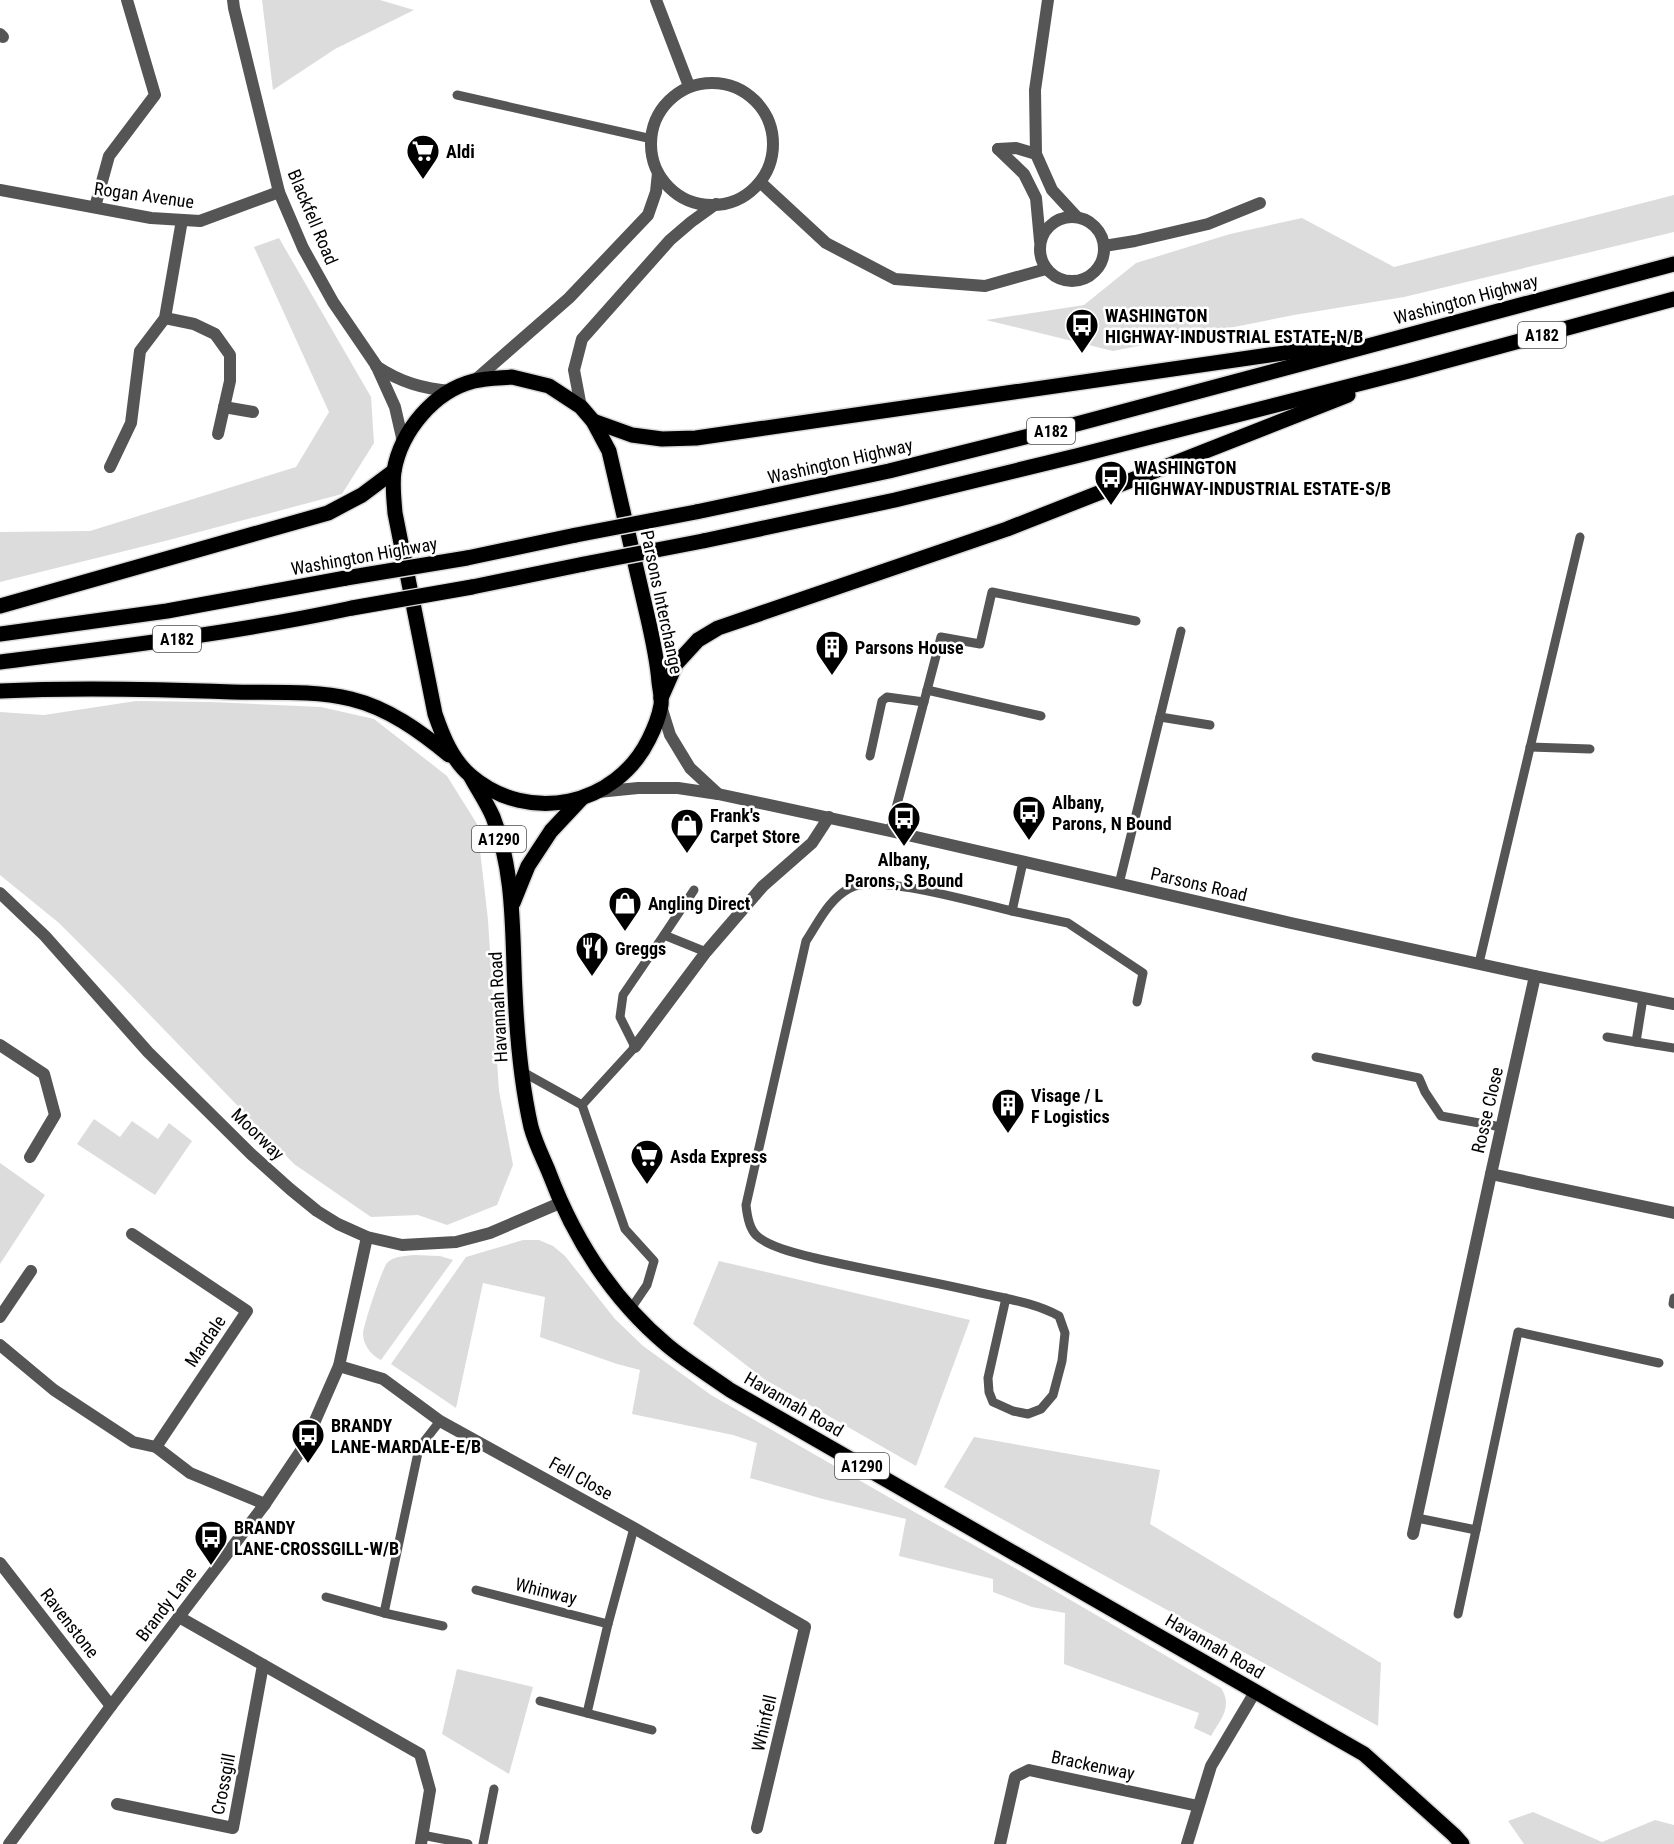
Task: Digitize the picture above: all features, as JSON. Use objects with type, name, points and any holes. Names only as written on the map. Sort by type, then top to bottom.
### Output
[{"type":"main road","name":"Washington Highway","points":[[0,634],[167,611],[467,558],[888,471],[1058,429],[1674,264]]},
{"type":"main road","name":"A182","points":[[0,662],[271,625],[703,541],[929,492],[1409,371],[1674,299]]},
{"type":"main road","points":[[593,420],[632,435],[662,439],[696,438],[1403,335]]},
{"type":"main road","points":[[661,701],[676,664],[698,640],[718,628],[1007,529],[1409,371]]},
{"type":"main road","name":"Parsons Interchange","points":[[512,377],[549,386],[581,407],[593,420],[609,451],[657,657],[661,701],[655,727],[642,753],[623,775],[598,792],[581,799],[553,804],[524,802],[496,793],[471,777],[456,760],[443,737],[435,714],[395,513],[394,471],[403,442],[416,422],[433,404],[452,391],[474,381],[512,377]]},
{"type":"main road","points":[[0,606],[328,513],[362,495],[394,471]]},
{"type":"main road","points":[[0,691],[126,688],[310,694],[351,699],[387,713],[420,731],[456,760]]},
{"type":"main road","name":"Havannah Road","points":[[471,777],[493,817],[506,860],[512,906],[521,1071],[532,1129],[560,1203],[585,1249],[630,1310],[667,1346],[730,1390],[1364,1754],[1454,1835],[1461,1844]]},
{"type":"main road","name":"Havannah Road","points":[[512,906],[528,866],[551,831],[581,799]]},
{"type":"street","points":[[95,207],[109,156],[155,95],[127,0]]},
{"type":"street","name":"Blackfell Road","points":[[233,0],[279,192],[303,248],[333,302],[375,365],[395,407],[403,442]]},
{"type":"street","points":[[656,0],[689,86]]},
{"type":"street","points":[[1048,0],[1035,90],[1036,154],[1052,190],[1076,216]]},
{"type":"street","points":[[710,82],[735,87],[754,98],[772,129],[773,146],[769,167],[760,182],[746,195],[716,204],[700,203],[668,188],[658,174],[652,156],[652,139],[655,121],[666,103],[689,86],[710,82]]},
{"type":"street","points":[[1036,154],[1016,148],[998,149],[1024,174],[1036,198],[1041,259],[1046,269],[1063,281],[1077,282],[1094,274],[1104,257],[1102,236],[1096,226],[1076,216],[1065,217],[1053,222],[1040,241]]},
{"type":"street","points":[[474,381],[569,298],[648,215],[656,192],[658,174]]},
{"type":"street","points":[[760,182],[826,243],[895,279],[985,286],[1046,269]]},
{"type":"street","name":"Rogan Avenue","points":[[0,190],[151,218],[200,221],[279,192]]},
{"type":"street","points":[[1104,246],[1208,224],[1260,203]]},
{"type":"street","points":[[581,407],[574,370],[582,339],[670,240],[716,204]]},
{"type":"street","points":[[110,467],[131,423],[141,351],[165,318],[182,220]]},
{"type":"street","points":[[165,318],[194,324],[215,334],[230,355],[230,381],[218,434]]},
{"type":"street","name":"Blackfell Road","points":[[375,365],[389,375],[407,383],[436,390],[452,391]]},
{"type":"street","points":[[224,407],[253,412]]},
{"type":"street","points":[[661,701],[670,735],[690,768],[718,794]]},
{"type":"street","name":"Parsons Road","points":[[598,792],[638,788],[678,788],[718,794],[1535,976],[1674,1004]]},
{"type":"street","points":[[635,1047],[706,952],[763,886],[812,843],[829,817]]},
{"type":"street","name":"Moorway","points":[[0,893],[45,936],[148,1052],[251,1154],[290,1189],[338,1224],[367,1237],[402,1245],[456,1242],[490,1233],[560,1203]]},
{"type":"street","name":"Rosse Close","points":[[1535,976],[1491,1174],[1674,1213]]},
{"type":"street","points":[[0,1045],[44,1074],[55,1115],[30,1157]]},
{"type":"street","points":[[1413,1534],[1491,1174]]},
{"type":"street","name":"Mardale","points":[[132,1234],[247,1311],[156,1447]]},
{"type":"street","name":"Brandy Lane","points":[[9,1844],[111,1706],[266,1504],[304,1446],[339,1366],[367,1237]]},
{"type":"street","points":[[0,1317],[32,1270]]},
{"type":"street","points":[[0,1344],[54,1390],[133,1442],[156,1447],[190,1473],[266,1504]]},
{"type":"street","name":"Fell Close","points":[[339,1366],[383,1379],[440,1421],[634,1528],[805,1627]]},
{"type":"street","name":"Ravenstone","points":[[0,1563],[111,1706]]},
{"type":"street","points":[[179,1617],[420,1754],[430,1790],[422,1840]]},
{"type":"street","name":"Whinfell","points":[[757,1827],[805,1627]]},
{"type":"street","name":"Crossgill","points":[[117,1804],[233,1828],[263,1665]]},
{"type":"street","points":[[1187,1844],[1211,1766],[1255,1692]]},
{"type":"street","name":"Brackenway","points":[[1000,1844],[1015,1777],[1029,1770],[1198,1806]]},
{"type":"lane","points":[[457,95],[652,139]]},
{"type":"lane","points":[[1479,963],[1580,537]]},
{"type":"lane","points":[[890,831],[941,637],[980,644],[992,592],[1136,621]]},
{"type":"lane","points":[[1119,884],[1181,631]]},
{"type":"lane","points":[[927,690],[1041,716]]},
{"type":"lane","points":[[870,756],[882,702],[887,697],[924,702]]},
{"type":"lane","points":[[1160,717],[1210,725]]},
{"type":"lane","points":[[1530,747],[1590,749]]},
{"type":"lane","points":[[1012,911],[1023,862]]},
{"type":"lane","points":[[1006,1298],[988,1377],[989,1392],[993,1402],[1012,1411],[1028,1414],[1041,1409],[1053,1395],[1062,1361],[1065,1333],[1059,1316],[1042,1306],[926,1280],[858,1268],[792,1252],[774,1246],[756,1235],[748,1220],[746,1205],[807,941],[830,904],[850,887],[868,883],[908,887],[1068,923],[1143,973],[1137,1002]]},
{"type":"lane","points":[[582,1105],[635,1047],[620,1017],[623,995],[694,890]]},
{"type":"lane","points":[[664,935],[706,952]]},
{"type":"lane","points":[[1636,1042],[1643,998]]},
{"type":"lane","points":[[1607,1037],[1674,1048]]},
{"type":"lane","points":[[1316,1057],[1419,1078],[1425,1092],[1441,1116],[1501,1128]]},
{"type":"lane","points":[[521,1071],[582,1105],[625,1229],[654,1261],[647,1285],[630,1310]]},
{"type":"lane","points":[[1458,1614],[1518,1332],[1659,1364]]},
{"type":"lane","points":[[384,1613],[419,1448],[440,1421]]},
{"type":"lane","points":[[1417,1518],[1476,1530]]},
{"type":"lane","points":[[587,1713],[634,1528]]},
{"type":"lane","name":"Whinway","points":[[476,1590],[608,1624]]},
{"type":"lane","points":[[326,1597],[443,1626]]},
{"type":"lane","points":[[540,1701],[652,1730]]},
{"type":"lane","points":[[483,1844],[494,1789]]},
{"type":"lane","points":[[422,1840],[468,1844]]},
{"type":"shaded area","points":[[262,0],[380,0],[414,10],[335,49],[273,90]]},
{"type":"shaded area","points":[[1674,195],[1674,232],[1404,297],[1294,315],[1113,351],[986,320],[1084,305],[1136,263],[1230,234],[1302,218],[1394,267]]},
{"type":"shaded area","points":[[279,238],[371,397],[374,443],[342,494],[0,582],[0,532],[90,531],[296,467],[329,412],[254,247]]},
{"type":"shaded area","points":[[136,701],[321,707],[374,719],[447,776],[477,824],[488,920],[499,1091],[513,1165],[497,1205],[447,1225],[418,1215],[371,1217],[294,1164],[59,923],[0,875],[0,712],[44,715]]},
{"type":"shaded area","points":[[94,1119],[120,1137],[132,1121],[158,1139],[169,1123],[192,1141],[155,1195],[77,1144]]},
{"type":"shaded area","points":[[0,1163],[45,1195],[0,1264]]},
{"type":"shaded area","points":[[523,1240],[539,1240],[553,1246],[565,1256],[615,1319],[643,1346],[711,1395],[1221,1688],[1226,1707],[1211,1736],[1194,1728],[1199,1713],[1064,1664],[1065,1613],[1032,1607],[993,1592],[993,1579],[899,1556],[906,1519],[750,1478],[757,1443],[733,1435],[632,1414],[640,1370],[540,1337],[545,1297],[483,1283],[456,1408],[391,1364],[466,1257]]},
{"type":"shaded area","points":[[414,1255],[440,1256],[453,1260],[381,1360],[369,1350],[363,1338],[369,1310],[387,1263],[396,1258]]},
{"type":"shaded area","points":[[719,1261],[970,1320],[916,1466],[764,1379],[693,1324]]},
{"type":"shaded area","points":[[974,1437],[1160,1470],[1150,1524],[1381,1663],[1378,1726],[944,1487]]},
{"type":"shaded area","points":[[457,1669],[533,1687],[509,1774],[442,1734]]},
{"type":"shaded area","points":[[1533,1812],[1602,1842],[1655,1820],[1674,1825],[1674,1844],[1524,1844],[1508,1821]]},
{"type":"place","name":"Aldi","points":[[423,180]]},
{"type":"place","name":"WASHINGTON HIGHWAY-INDUSTRIAL ESTATE-N/B","points":[[1082,354]]},
{"type":"place","name":"WASHINGTON HIGHWAY-INDUSTRIAL ESTATE-S/B","points":[[1111,506]]},
{"type":"place","name":"Parsons House","points":[[832,676]]},
{"type":"place","name":"Albany, Parons, N Bound","points":[[1029,841]]},
{"type":"place","name":"Albany, Parons, S Bound","points":[[904,847]]},
{"type":"place","name":"Frank's Carpet Store","points":[[687,854]]},
{"type":"place","name":"Angling Direct","points":[[625,932]]},
{"type":"place","name":"Greggs","points":[[592,977]]},
{"type":"place","name":"Visage / L F Logistics","points":[[1008,1134]]},
{"type":"place","name":"Asda Express","points":[[647,1185]]},
{"type":"place","name":"BRANDY LANE-MARDALE-E/B","points":[[308,1464]]},
{"type":"place","name":"BRANDY LANE-CROSSGILL-W/B","points":[[211,1566]]}]
